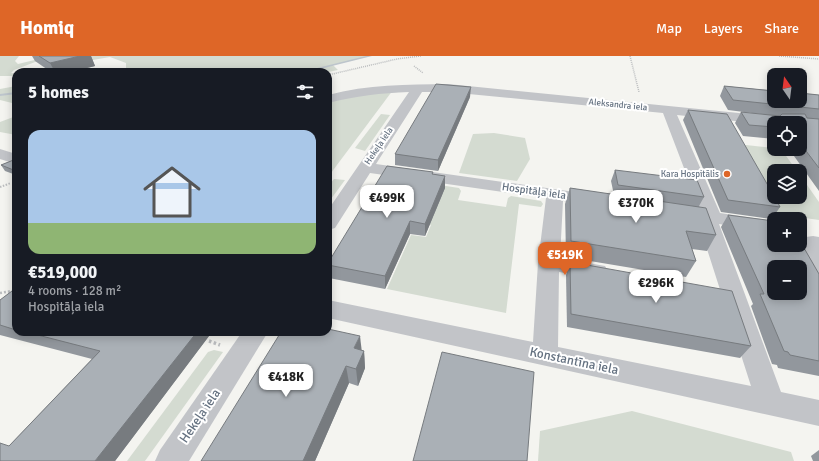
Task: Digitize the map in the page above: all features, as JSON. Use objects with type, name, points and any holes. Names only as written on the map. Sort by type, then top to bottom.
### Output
[{"type":"street","name":"Aleksandra iela","points":[[332,99],[348,93],[399,88],[417,90],[448,88],[819,125]]},
{"type":"street","name":"Hekeļa iela","points":[[332,218],[417,90]]},
{"type":"street","points":[[668,110],[709,216],[733,295],[771,404]]},
{"type":"street","points":[[0,154],[12,158]]},
{"type":"street","name":"Hospitāļa iela","points":[[365,167],[613,203]]},
{"type":"street","points":[[544,355],[549,263],[555,194]]},
{"type":"street","points":[[667,210],[767,225]]},
{"type":"street","points":[[811,240],[808,252],[819,271]]},
{"type":"street","points":[[549,263],[588,268],[616,276]]},
{"type":"street","points":[[710,292],[733,295]]},
{"type":"street","name":"Konstantīna iela","points":[[332,310],[819,414]]},
{"type":"street","name":"Hekeļa iela","points":[[171,461],[253,336]]},
{"type":"path","points":[[332,74],[397,58],[421,56]]},
{"type":"path","points":[[630,56],[643,108]]},
{"type":"path","points":[[779,56],[819,59]]},
{"type":"path","points":[[0,188],[11,183]]},
{"type":"path","points":[[0,293],[12,291]]},
{"type":"shaded area","points":[[0,56],[19,56],[15,61],[18,64],[51,56],[19,68],[12,68],[12,76],[0,76]]},
{"type":"shaded area","points":[[92,56],[370,56],[333,65],[338,70],[332,71],[332,68],[126,68],[126,63],[110,57],[87,61],[82,58]]},
{"type":"shaded area","points":[[12,87],[12,103],[0,100],[0,89]]},
{"type":"shaded area","points":[[393,90],[332,172],[332,101],[349,95]]},
{"type":"shaded area","points":[[381,114],[390,115],[365,151],[355,148]]},
{"type":"shaded area","points":[[12,118],[12,134],[0,132],[0,122]]},
{"type":"shaded area","points":[[494,133],[525,138],[530,159],[517,181],[459,173],[473,134]]},
{"type":"shaded area","points":[[737,144],[767,147],[767,156],[786,156],[792,164],[767,164],[767,196]]},
{"type":"shaded area","points":[[334,179],[345,180],[332,198],[332,181]]},
{"type":"shaded area","points":[[433,184],[459,188],[461,191],[458,200],[506,207],[508,198],[511,196],[541,201],[543,204],[541,207],[519,204],[506,313],[387,289],[411,235],[426,237],[431,225],[415,223]]},
{"type":"shaded area","points":[[807,185],[819,202],[819,220],[807,218],[807,212],[776,212],[771,204],[807,204]]},
{"type":"shaded area","points":[[214,350],[223,352],[145,461],[127,461],[208,352]]},
{"type":"shaded area","points":[[632,411],[791,452],[794,461],[538,461],[540,431]]},
{"type":"building","points":[[39,56],[80,56],[50,63]]},
{"type":"building","points":[[436,84],[471,87],[438,160],[395,154]]},
{"type":"building","points":[[724,86],[767,90],[767,104],[733,100]]},
{"type":"building","points":[[807,94],[819,95],[819,109],[807,108]]},
{"type":"building","points":[[688,110],[727,114],[767,184],[767,204],[778,204],[780,207],[728,200]]},
{"type":"building","points":[[741,112],[780,116],[767,116],[767,126],[749,125]]},
{"type":"building","points":[[782,114],[805,114],[806,116],[780,116]]},
{"type":"building","points":[[807,118],[819,119],[819,168],[807,152]]},
{"type":"building","points":[[12,161],[12,169],[1,165]]},
{"type":"building","points":[[387,166],[433,172],[432,174],[445,176],[425,224],[410,221],[385,276],[332,266],[332,256]]},
{"type":"building","points":[[615,170],[697,180],[704,197],[618,185]]},
{"type":"building","points":[[570,188],[706,208],[716,235],[686,231],[696,261],[571,241]]},
{"type":"building","points":[[728,215],[767,220],[767,252],[806,252],[819,274],[819,361],[790,355],[788,352],[784,351],[760,294],[764,294]]},
{"type":"building","points":[[570,262],[732,291],[751,346],[571,314]]},
{"type":"building","points":[[12,291],[12,329],[0,325],[0,300]]},
{"type":"building","points":[[332,330],[360,336],[354,348],[364,351],[356,369],[346,366],[303,461],[201,461],[279,336],[332,336]]},
{"type":"building","points":[[42,336],[194,336],[95,461],[0,461],[0,443],[9,446],[100,351]]},
{"type":"building","points":[[442,352],[534,372],[527,461],[413,461]]},
{"type":"waterway","points":[[320,68],[370,56]]},
{"type":"waterway","points":[[0,95],[12,94]]},
{"type":"place","name":"Kara Hospitālis","points":[[727,174]]}]
